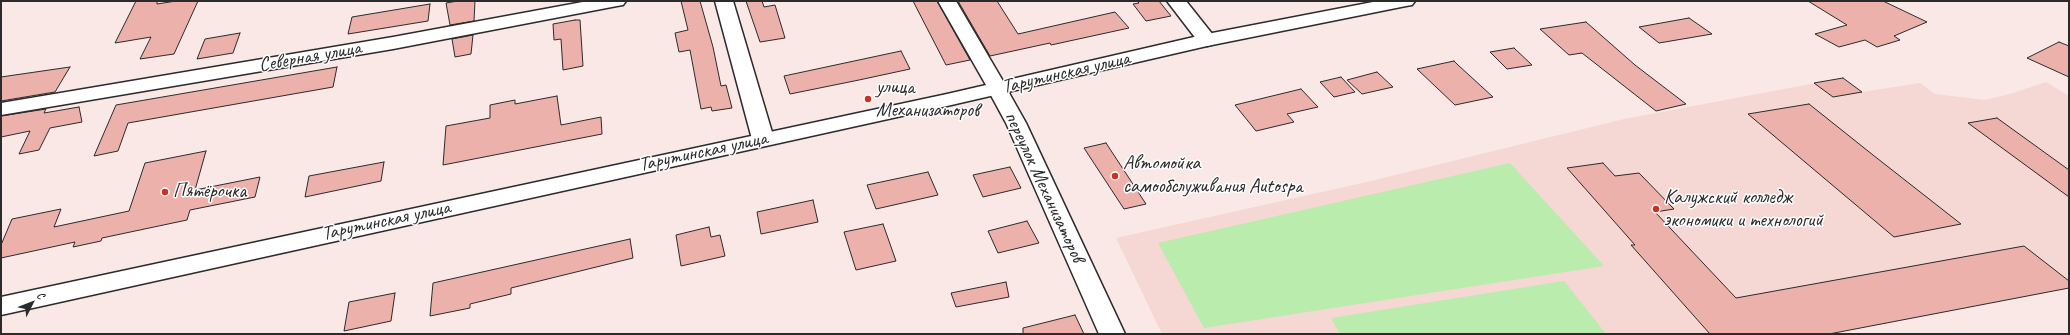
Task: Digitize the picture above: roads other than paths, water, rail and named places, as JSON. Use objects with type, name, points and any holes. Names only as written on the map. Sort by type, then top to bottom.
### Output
[{"type":"street","name":"Северная улица","points":[[1,109],[393,43],[617,1]]},
{"type":"street","points":[[724,1],[763,139]]},
{"type":"street","name":"переулок Механизаторов","points":[[947,1],[1016,123],[1112,334]]},
{"type":"street","points":[[1176,1],[1207,40]]},
{"type":"street","name":"Тарутинская улица","points":[[1,306],[997,88],[1207,40],[1406,1]]},
{"type":"place","name":"улица Механизаторов","points":[[868,99]]},
{"type":"place","name":"Автомойка самообслуживания Autospa","points":[[1115,176]]},
{"type":"place","name":"Пятёрочка","points":[[165,192]]},
{"type":"place","name":"Калужский колледж экономики и технологий","points":[[1656,209]]}]
